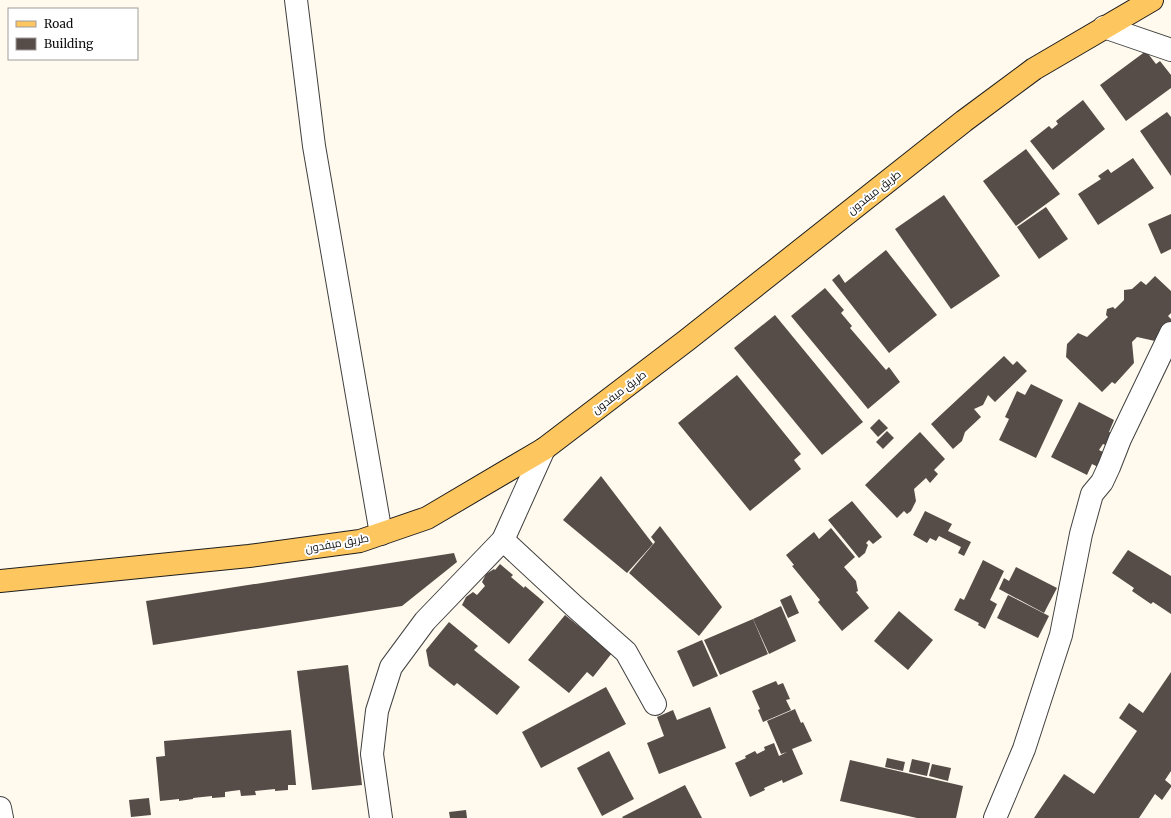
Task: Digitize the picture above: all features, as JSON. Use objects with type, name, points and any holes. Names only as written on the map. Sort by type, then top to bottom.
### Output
[{"type":"main road","name":"طريق ميفدون","points":[[0,581],[249,556],[360,541],[427,518],[544,449],[687,340],[964,120],[1034,69],[1152,0]]},
{"type":"street","points":[[296,0],[314,146],[381,534]]},
{"type":"street","points":[[1104,27],[1171,50]]},
{"type":"street","points":[[996,818],[1024,749],[1061,635],[1081,534],[1092,494],[1102,482],[1109,468],[1120,439],[1171,333]]},
{"type":"street","points":[[380,818],[372,754],[378,711],[391,667],[425,621],[503,540],[544,449]]},
{"type":"street","points":[[503,540],[626,652],[655,704]]},
{"type":"street","points":[[0,808],[2,818]]},
{"type":"building","points":[[1146,51],[1156,64],[1160,61],[1171,75],[1171,88],[1126,121],[1100,85]]},
{"type":"building","points":[[1083,100],[1105,129],[1053,170],[1030,141],[1049,126],[1052,129],[1058,124],[1056,121]]},
{"type":"building","points":[[1167,112],[1171,117],[1171,176],[1140,131]]},
{"type":"building","points":[[1026,149],[1060,194],[1016,226],[983,181]]},
{"type":"building","points":[[1133,158],[1154,188],[1098,225],[1078,194],[1101,179],[1098,176],[1108,169],[1111,173]]},
{"type":"building","points":[[944,195],[1000,276],[951,309],[895,229]]},
{"type":"building","points":[[1046,207],[1068,239],[1039,259],[1017,227]]},
{"type":"building","points":[[1171,214],[1171,249],[1161,254],[1148,224]]},
{"type":"building","points":[[886,250],[937,315],[889,353],[832,280],[839,274],[845,283]]},
{"type":"building","points":[[1155,276],[1171,291],[1171,313],[1168,316],[1171,319],[1171,323],[1155,341],[1137,337],[1132,342],[1134,363],[1115,384],[1112,382],[1102,392],[1066,357],[1067,344],[1078,333],[1087,337],[1108,317],[1106,315],[1107,309],[1113,307],[1115,309],[1124,300],[1124,290],[1132,289],[1141,281],[1146,285]]},
{"type":"building","points":[[825,288],[844,310],[841,313],[852,326],[850,328],[886,370],[889,367],[900,382],[868,409],[791,316]]},
{"type":"building","points":[[775,315],[863,422],[822,455],[734,348]]},
{"type":"building","points":[[1004,356],[1013,365],[1017,361],[1027,371],[995,402],[988,395],[983,405],[974,409],[981,417],[965,432],[962,441],[953,449],[931,424]]},
{"type":"building","points":[[737,375],[801,454],[794,460],[801,469],[750,511],[678,423]]},
{"type":"building","points":[[1031,384],[1063,400],[1036,458],[999,440],[1009,419],[1005,417],[1017,391],[1025,395]]},
{"type":"building","points":[[1079,402],[1114,420],[1109,432],[1114,434],[1108,446],[1103,444],[1099,450],[1105,453],[1098,467],[1092,464],[1087,475],[1051,457]]},
{"type":"building","points":[[879,419],[888,428],[878,437],[870,428]]},
{"type":"building","points":[[887,431],[894,438],[883,449],[876,442]]},
{"type":"building","points":[[920,432],[945,459],[934,470],[938,474],[930,483],[926,478],[914,489],[916,501],[911,511],[907,514],[904,511],[897,518],[865,485]]},
{"type":"building","points":[[601,476],[653,544],[627,573],[563,520]]},
{"type":"building","points":[[852,501],[882,537],[873,544],[869,540],[866,543],[868,545],[865,553],[859,558],[828,520]]},
{"type":"building","points":[[925,511],[952,524],[948,531],[971,542],[964,556],[958,553],[961,547],[939,536],[936,541],[930,538],[927,543],[913,535]]},
{"type":"building","points":[[660,526],[722,607],[699,636],[629,573],[655,542],[651,537]]},
{"type":"building","points":[[831,528],[855,557],[844,567],[856,581],[858,591],[856,592],[869,608],[842,631],[818,602],[820,600],[792,566],[794,565],[786,555],[814,532],[819,539]]},
{"type":"building","points":[[1128,550],[1171,576],[1171,614],[1153,602],[1151,604],[1132,591],[1134,588],[1112,573]]},
{"type":"building","points":[[454,553],[457,562],[402,606],[153,645],[146,601]]},
{"type":"building","points":[[983,560],[1004,571],[990,600],[997,604],[985,629],[978,625],[979,623],[954,610],[960,598],[964,600]]},
{"type":"building","points":[[500,564],[513,575],[511,577],[524,588],[525,586],[544,602],[509,644],[462,605],[466,597],[473,592],[477,595],[485,586],[482,582],[486,574],[494,569],[495,570]]},
{"type":"building","points":[[1016,567],[1057,588],[1044,613],[999,589],[1004,578],[1009,581]]},
{"type":"building","points":[[791,595],[799,613],[788,618],[780,600]]},
{"type":"building","points":[[1008,595],[1049,616],[1038,638],[997,618]]},
{"type":"building","points":[[781,606],[796,641],[769,654],[753,619]]},
{"type":"building","points":[[899,611],[933,640],[908,670],[874,641]]},
{"type":"building","points":[[565,615],[612,653],[593,677],[587,672],[569,693],[528,660]]},
{"type":"building","points":[[753,619],[768,654],[720,675],[704,640]]},
{"type":"building","points":[[449,622],[478,646],[474,650],[520,687],[497,715],[457,683],[454,686],[429,666],[426,650]]},
{"type":"building","points":[[702,640],[718,676],[693,687],[677,651]]},
{"type":"building","points":[[348,665],[362,785],[312,790],[297,671]]},
{"type":"building","points":[[1171,672],[1171,771],[1165,780],[1171,785],[1171,787],[1162,800],[1155,794],[1139,818],[1034,818],[1064,774],[1094,794],[1137,731],[1119,718],[1129,703],[1143,713]]},
{"type":"building","points":[[776,681],[778,685],[783,683],[790,699],[786,700],[791,710],[763,722],[758,710],[760,709],[752,691]]},
{"type":"building","points":[[606,687],[626,724],[541,768],[522,732]]},
{"type":"building","points":[[710,707],[726,748],[659,774],[647,743],[664,736],[657,717],[673,710],[677,720]]},
{"type":"building","points":[[795,709],[801,723],[803,722],[812,741],[792,749],[803,774],[783,783],[782,780],[764,788],[765,790],[750,797],[735,763],[746,758],[745,756],[755,751],[757,754],[765,750],[764,747],[774,743],[779,756],[787,752],[781,754],[767,721]]},
{"type":"building","points":[[291,730],[296,785],[288,785],[288,790],[275,791],[275,789],[255,791],[256,795],[241,796],[240,790],[225,792],[225,797],[212,798],[212,796],[179,801],[179,799],[160,801],[156,757],[165,756],[164,741]]},
{"type":"building","points":[[609,751],[634,799],[602,816],[577,768]]},
{"type":"building","points":[[887,758],[905,762],[903,771],[885,767]]},
{"type":"building","points":[[912,759],[930,763],[927,776],[909,772]]},
{"type":"building","points":[[850,760],[963,786],[956,818],[917,818],[840,801]]},
{"type":"building","points":[[932,764],[951,768],[948,781],[929,776]]},
{"type":"building","points":[[685,785],[702,818],[622,817]]},
{"type":"building","points":[[149,798],[151,815],[131,817],[129,800]]},
{"type":"building","points":[[466,810],[467,818],[450,818],[449,812]]}]
